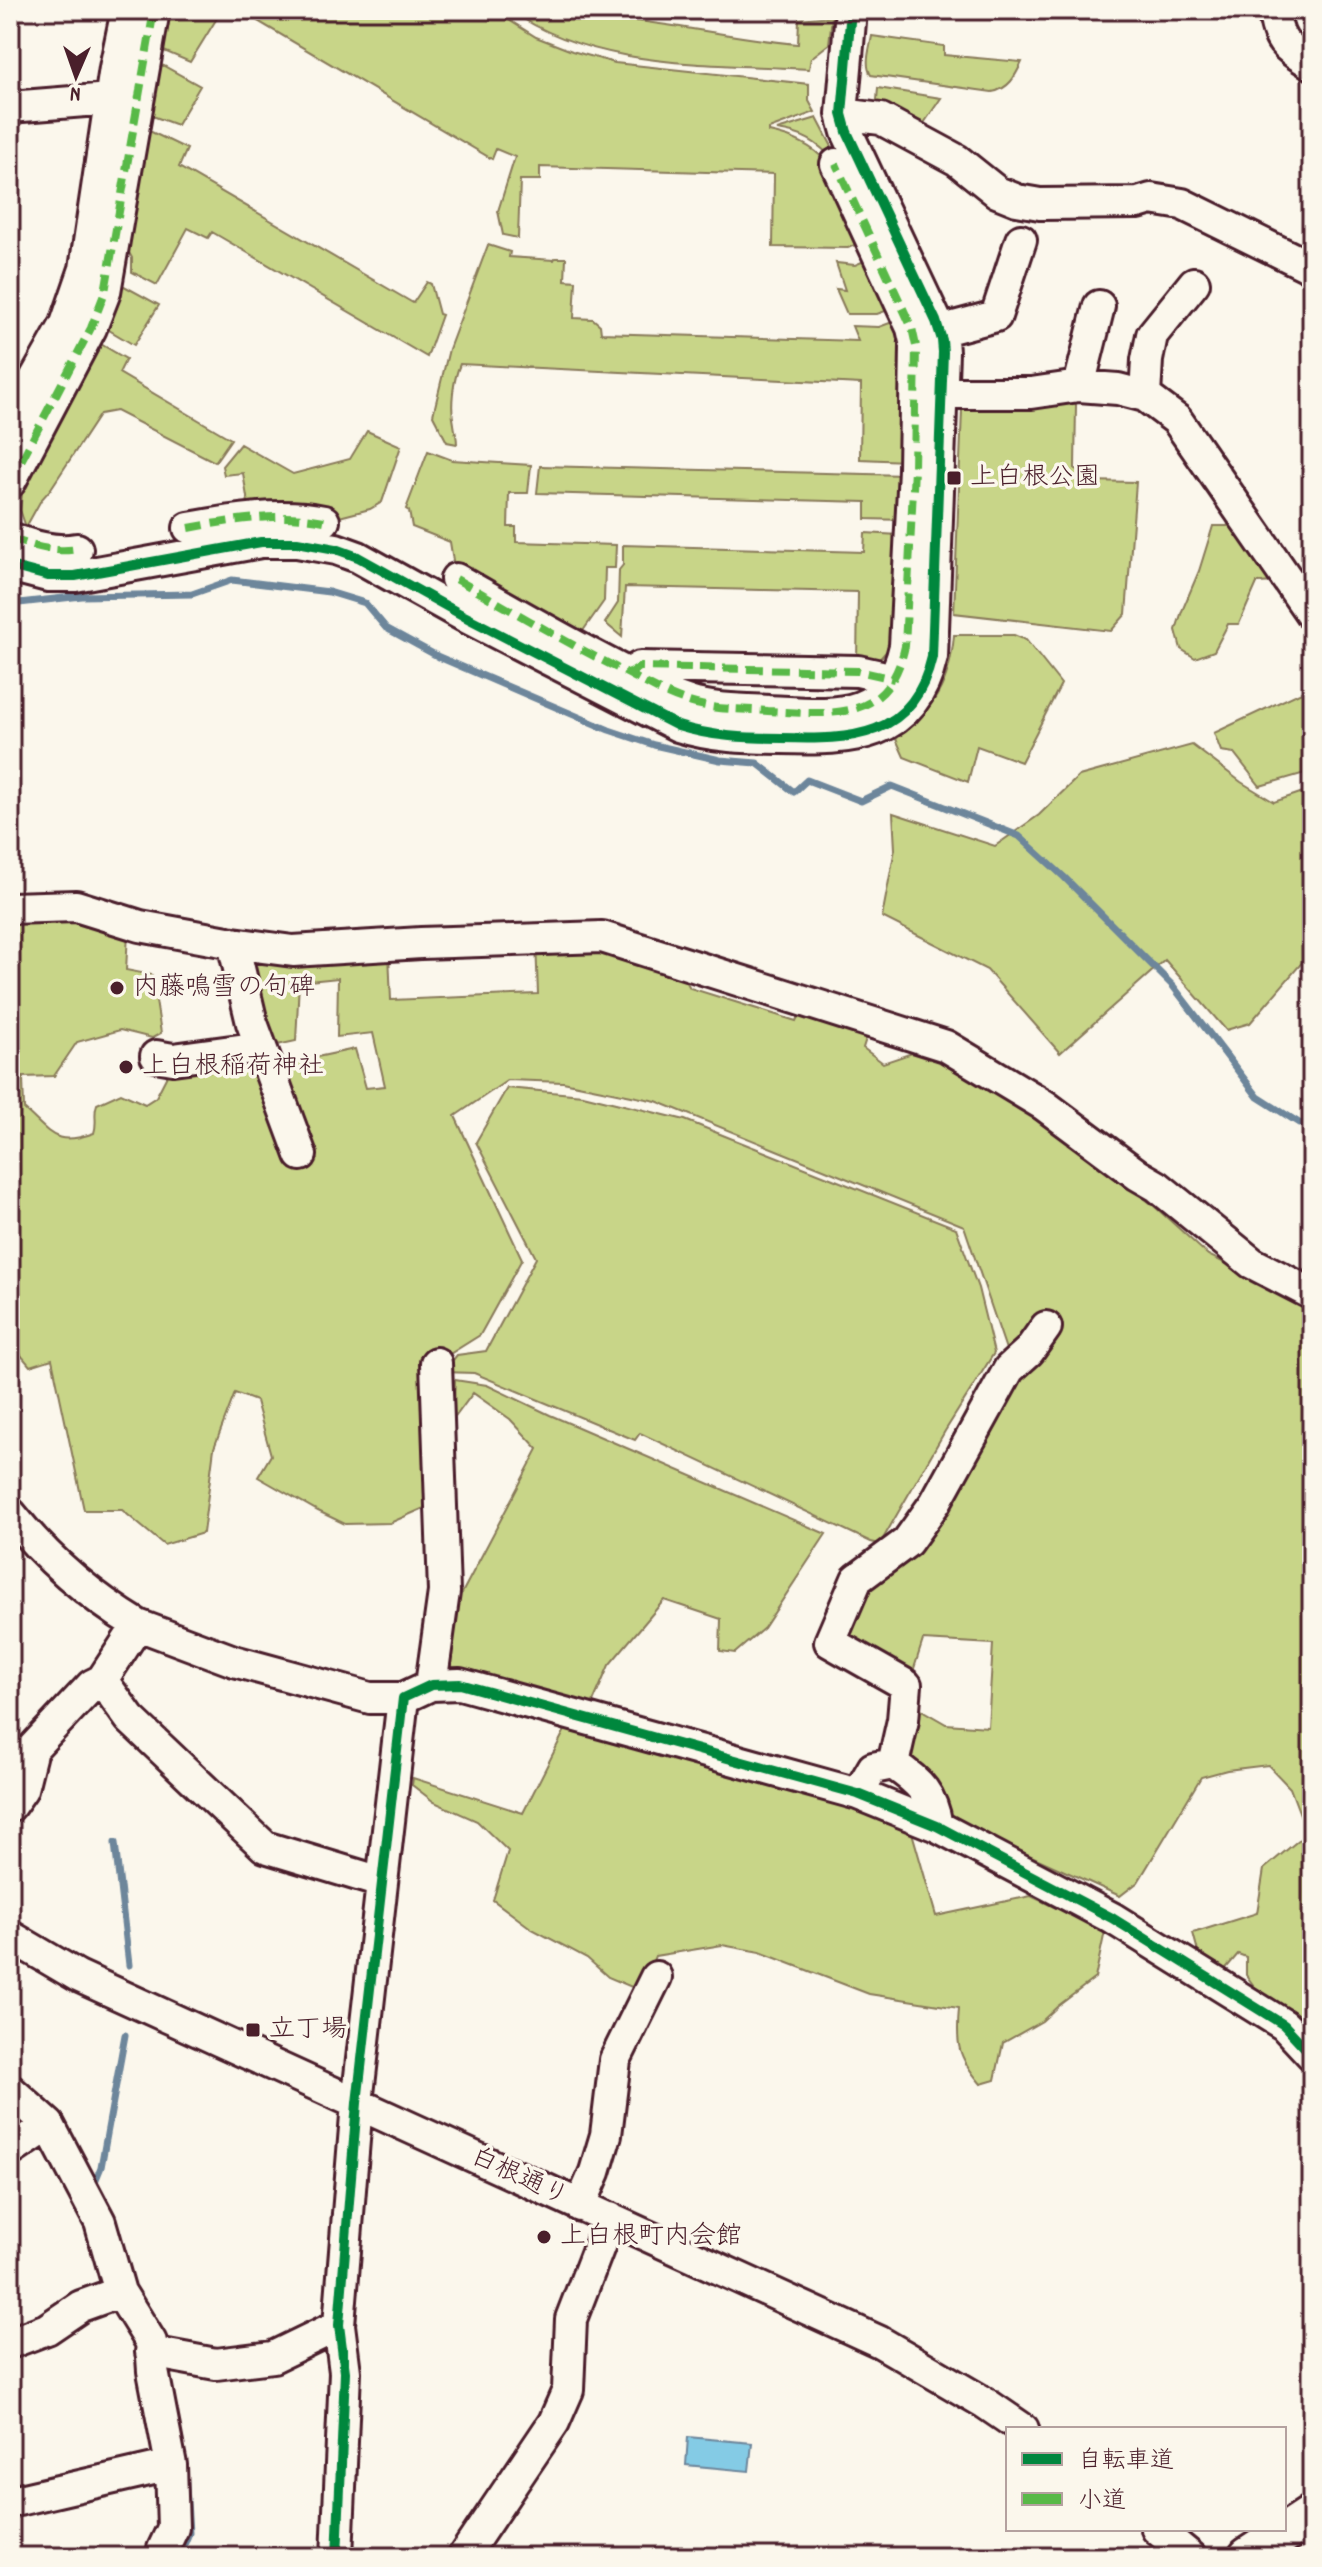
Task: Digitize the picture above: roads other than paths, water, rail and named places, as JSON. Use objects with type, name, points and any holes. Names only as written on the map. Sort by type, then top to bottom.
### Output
[{"type":"main road","points":[[1248,2557],[1312,2515]]},
{"type":"main road","points":[[1296,2557],[1312,2546]]},
{"type":"street","points":[[10,423],[66,324],[77,298],[87,260],[110,99],[127,10]]},
{"type":"street","points":[[10,482],[91,328],[105,292],[154,10]]},
{"type":"street","points":[[10,566],[48,576],[75,576],[261,542],[297,542],[336,549],[358,557],[464,616],[678,726],[702,734],[834,739],[858,736],[881,727],[901,714],[916,698],[928,677],[932,657],[943,352],[939,331],[853,146],[842,114],[851,10]]},
{"type":"street","points":[[1274,10],[1275,29],[1284,46],[1312,64]]},
{"type":"street","points":[[10,107],[110,99]]},
{"type":"street","points":[[842,114],[881,119],[894,125],[957,160],[997,192],[1017,200],[1040,204],[1124,204],[1151,199],[1182,204],[1312,268]]},
{"type":"street","points":[[456,579],[629,674],[690,703],[819,714],[845,712],[877,697],[894,679],[905,646],[914,469],[916,346],[912,328],[836,164]]},
{"type":"street","points":[[939,331],[996,316],[1021,240]]},
{"type":"street","points":[[1145,396],[1152,335],[1194,283]]},
{"type":"street","points":[[1079,386],[1099,306]]},
{"type":"street","points":[[941,393],[1031,393],[1079,386],[1118,389],[1145,396],[1177,420],[1312,615]]},
{"type":"street","points":[[189,528],[224,521],[289,517],[324,521]]},
{"type":"street","points":[[10,538],[34,547],[67,551],[77,549]]},
{"type":"street","points":[[629,674],[640,667],[758,669],[858,671],[894,679]]},
{"type":"street","points":[[10,908],[76,906],[140,926],[293,951],[602,937],[946,1046],[1044,1105],[1157,1186],[1252,1263],[1312,1294]]},
{"type":"street","points":[[233,943],[252,1023],[301,1155]]},
{"type":"street","points":[[156,1056],[173,1059],[261,1047]]},
{"type":"street","points":[[893,1764],[903,1720],[906,1685],[830,1642],[857,1579],[907,1542],[935,1503],[1009,1369],[1029,1351],[1046,1327]]},
{"type":"street","points":[[431,1685],[444,1592],[436,1363]]},
{"type":"street","points":[[10,1513],[23,1529],[105,1605],[138,1625],[234,1661],[370,1698],[403,1698],[431,1685],[460,1684],[858,1794],[937,1826],[1112,1918],[1284,2025],[1312,2055]]},
{"type":"street","points":[[10,1806],[22,1789],[32,1749],[92,1685],[102,1680],[138,1625]]},
{"type":"street","points":[[102,1680],[130,1719],[265,1847],[381,1882]]},
{"type":"street","points":[[337,2557],[345,2372],[339,2325],[357,2103],[403,1698]]},
{"type":"street","points":[[858,1794],[873,1768],[893,1764],[913,1778],[934,1804],[937,1826]]},
{"type":"street","name":"白根通り","points":[[10,1936],[78,1976],[880,2342],[1020,2427]]},
{"type":"street","points":[[580,2206],[606,2135],[615,2060],[656,1977]]},
{"type":"street","points":[[10,2090],[49,2125],[100,2222],[120,2292],[151,2342],[171,2465],[173,2528],[163,2549],[163,2557]]},
{"type":"street","points":[[10,2151],[49,2125]]},
{"type":"street","points":[[463,2557],[554,2422],[568,2390],[571,2319],[610,2218]]},
{"type":"street","points":[[10,2343],[47,2329],[81,2306],[120,2292]]},
{"type":"street","points":[[151,2352],[216,2364],[273,2357],[339,2325]]},
{"type":"street","points":[[10,2502],[171,2465]]},
{"type":"street","points":[[1159,2531],[1191,2557]]},
{"type":"water","points":[[688,2437],[752,2443],[749,2471],[686,2465]]},
{"type":"waterway","points":[[10,604],[82,596],[192,594],[232,580],[329,592],[365,603],[386,628],[439,657],[609,730],[654,745],[720,760],[757,763],[794,792],[807,780],[861,801],[892,786],[1019,836],[1173,986],[1258,1097],[1312,1128]]},
{"type":"waterway","points":[[115,1843],[129,1965]]},
{"type":"waterway","points":[[92,2189],[101,2167],[125,2035]]},
{"type":"waterway","points":[[179,2557],[189,2533],[185,2470]]},
{"type":"place","name":"上白根公園","points":[[954,478]]},
{"type":"place","name":"内藤鳴雪の句碑","points":[[117,988]]},
{"type":"place","name":"上白根稲荷神社","points":[[126,1067]]},
{"type":"place","name":"立丁場","points":[[253,2030]]},
{"type":"place","name":"上白根町内会館","points":[[544,2237]]}]
